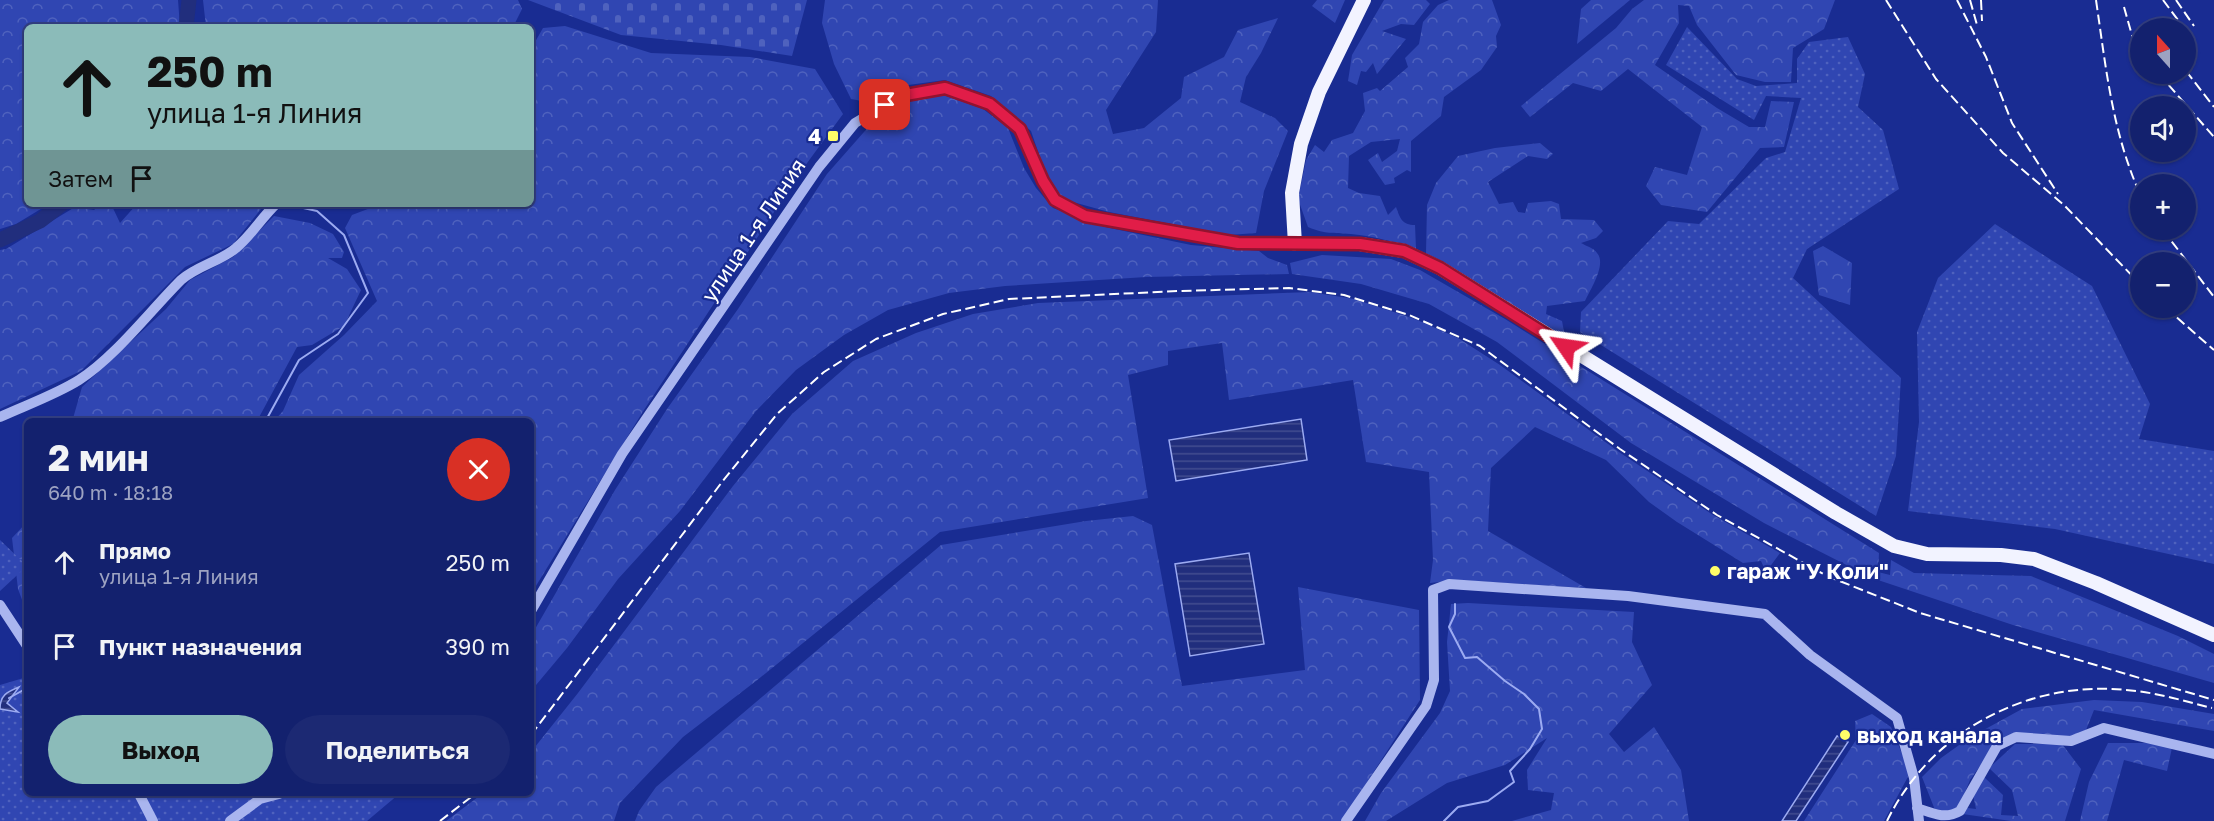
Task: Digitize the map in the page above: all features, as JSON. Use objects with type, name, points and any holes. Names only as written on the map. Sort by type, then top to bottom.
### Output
[{"type":"main road","points":[[1364,0],[1318,92],[1301,144],[1292,193],[1295,244],[1360,244],[1404,251],[1440,268],[1704,432],[1894,546],[1928,554],[2001,555],[2034,559],[2096,583],[2214,635]]},
{"type":"street","name":"улица 1-я Линия","points":[[534,606],[622,454],[819,167],[855,123],[900,96],[945,88],[990,104],[1020,129],[1043,181],[1055,200],[1085,216],[1238,243],[1295,244]]},
{"type":"street","points":[[0,417],[80,380],[133,331],[183,279],[207,263],[236,249],[273,207]]},
{"type":"street","points":[[1346,821],[1426,706],[1434,680],[1433,590],[1449,584],[1628,596],[1765,614],[1810,655],[1897,718],[1914,778],[1919,821]]},
{"type":"street","points":[[0,605],[24,641]]},
{"type":"street","points":[[1917,808],[1940,816],[1952,816],[1960,811],[1997,746],[2016,737],[2071,741],[2104,728],[2214,754]]},
{"type":"street","points":[[140,796],[153,821]]},
{"type":"street","points":[[230,821],[260,799],[271,796]]},
{"type":"green space","points":[[0,0],[178,0],[180,24],[24,24],[24,207],[44,207],[16,224],[0,229]]},
{"type":"green space","points":[[203,0],[518,0],[522,9],[514,24],[206,24]]},
{"type":"green space","points":[[528,0],[807,0],[792,56],[721,45],[621,35]]},
{"type":"green space","points":[[825,0],[1158,0],[1156,32],[1106,110],[1113,134],[1144,128],[1181,98],[1184,77],[1224,57],[1238,30],[1278,18],[1246,77],[1240,102],[1275,118],[1288,131],[1264,191],[1256,233],[1229,235],[1109,212],[1062,199],[1044,169],[1031,131],[991,96],[945,80],[886,88],[868,102],[851,99],[834,64],[822,23]]},
{"type":"green space","points":[[1317,0],[1345,0],[1335,23],[1312,6]]},
{"type":"green space","points":[[1384,0],[1426,0],[1430,4],[1414,25],[1401,24],[1382,31],[1406,39],[1377,74],[1373,63],[1366,72],[1361,71],[1357,85],[1348,81],[1352,55]]},
{"type":"green space","points":[[1449,0],[1492,0],[1501,25],[1496,36],[1497,47],[1481,70],[1444,97],[1441,116],[1411,141],[1411,172],[1407,170],[1394,178],[1395,183],[1385,185],[1368,160],[1378,153],[1382,162],[1397,151],[1400,139],[1371,142],[1349,156],[1348,188],[1359,193],[1380,196],[1388,215],[1396,207],[1402,220],[1407,224],[1415,225],[1416,249],[1376,238],[1325,232],[1308,227],[1298,199],[1306,160],[1315,145],[1324,152],[1332,140],[1353,133],[1365,111],[1363,93],[1377,88],[1380,91],[1408,67],[1405,58],[1419,44],[1423,22],[1438,5]]},
{"type":"green space","points":[[1591,0],[1630,0],[1577,44],[1581,9]]},
{"type":"green space","points":[[1644,0],[1835,0],[1824,29],[1793,48],[1791,82],[1765,82],[1736,75],[1697,25],[1689,6],[1678,5],[1679,23],[1655,65],[1749,127],[1765,127],[1771,101],[1794,102],[1784,147],[1760,148],[1707,212],[1661,205],[1646,186],[1655,167],[1687,175],[1702,127],[1628,69],[1601,91],[1573,83],[1530,117],[1521,106],[1616,28],[1632,9]]},
{"type":"green space","points":[[565,26],[651,53],[750,57],[815,69],[843,114],[799,174],[642,413],[534,589],[534,418],[277,418],[283,411],[299,375],[344,335],[377,301],[345,228],[352,215],[373,207],[534,207],[534,44],[543,28]]},
{"type":"green space","points":[[1687,27],[1737,79],[1756,86],[1797,83],[1797,59],[1809,42],[1848,37],[1865,74],[1858,107],[1883,130],[1899,189],[1807,249],[1793,278],[1901,378],[1896,456],[1876,516],[1580,332],[1581,312],[1668,221],[1699,224],[1766,158],[1785,152],[1801,98],[1766,96],[1754,120],[1666,65]]},
{"type":"green space","points":[[920,96],[946,96],[983,109],[1008,128],[1024,168],[1036,188],[1053,208],[1105,227],[1191,245],[1259,251],[1268,258],[1287,265],[1289,274],[1146,277],[1005,286],[949,293],[888,310],[844,335],[796,370],[756,411],[680,511],[618,579],[567,648],[534,687],[534,631],[615,490],[667,409],[738,309],[827,174],[871,124]]},
{"type":"green space","points":[[1540,143],[1553,154],[1547,159],[1528,156],[1488,182],[1499,204],[1513,202],[1518,212],[1525,213],[1528,203],[1551,201],[1559,204],[1561,219],[1594,220],[1603,231],[1596,238],[1581,243],[1596,251],[1600,258],[1597,277],[1585,301],[1547,306],[1546,314],[1562,321],[1565,337],[1426,254],[1427,205],[1436,183],[1458,156],[1495,148]]},
{"type":"green space","points":[[75,207],[94,210],[98,207],[112,207],[120,223],[134,207],[263,207],[233,244],[185,267],[81,371],[0,409],[0,250],[6,249]]},
{"type":"green space","points":[[274,216],[310,223],[333,234],[344,252],[342,258],[328,258],[347,269],[361,290],[344,326],[312,345],[297,347],[259,418],[73,418],[82,387],[166,309],[190,280],[233,257]]},
{"type":"green space","points":[[1995,224],[2092,286],[2150,404],[2139,439],[2214,451],[2214,564],[2055,529],[1908,511],[1919,422],[1917,332],[1938,278]]},
{"type":"green space","points":[[1823,246],[1852,263],[1850,305],[1819,295],[1813,251]]},
{"type":"green space","points":[[1322,255],[1391,259],[1420,270],[1505,319],[1879,553],[1878,572],[1890,575],[1891,560],[1914,573],[2031,576],[2178,636],[2214,654],[2214,683],[2013,625],[1872,578],[1764,523],[1631,443],[1497,342],[1429,304],[1361,284],[1292,274],[1290,263]]},
{"type":"green space","points":[[1310,292],[1354,299],[1415,319],[1458,338],[1500,365],[1619,452],[1713,515],[1780,553],[1766,572],[1761,561],[1743,563],[1649,502],[1606,460],[1535,427],[1491,468],[1488,531],[1586,588],[1458,580],[1430,583],[1433,560],[1429,472],[1366,462],[1353,380],[1229,400],[1222,343],[1168,351],[1168,365],[1128,375],[1148,498],[940,532],[683,737],[620,803],[614,821],[446,821],[479,796],[534,796],[534,748],[733,486],[792,414],[853,361],[916,333],[973,314],[1038,303]]},
{"type":"green space","points":[[1133,516],[1152,525],[1182,686],[1305,670],[1298,587],[1419,610],[1420,700],[1342,821],[635,821],[639,811],[656,787],[941,545],[1086,521]]},
{"type":"green space","points":[[24,525],[24,605],[18,589],[12,538]]},
{"type":"green space","points":[[0,540],[24,563],[24,569],[0,591]]},
{"type":"green space","points":[[1451,604],[1634,612],[1632,642],[1652,685],[1609,734],[1624,752],[1654,727],[1681,770],[1689,821],[1512,821],[1551,810],[1554,793],[1528,790],[1527,770],[1547,738],[1505,765],[1447,783],[1386,821],[1365,821],[1381,793],[1440,713],[1450,691],[1447,642]]},
{"type":"green space","points":[[24,678],[24,796],[397,796],[367,821],[0,821],[0,685]]},
{"type":"green space","points":[[2094,700],[2142,702],[2214,714],[2214,731],[2094,710],[2086,730],[2075,736],[2056,736],[1995,745],[1970,780],[1959,807],[1976,809],[1973,795],[1984,777],[2003,795],[2001,815],[2018,816],[2012,790],[1989,768],[2015,744],[2062,744],[2081,769],[2065,821],[2011,821],[1935,810],[1922,777],[1941,758],[1969,738],[2022,709]]},
{"type":"green space","points":[[1872,714],[1891,727],[1910,773],[1884,821],[1804,821],[1856,740],[1855,721]]},
{"type":"green space","points":[[2108,743],[2173,743],[2167,771],[2124,760],[2107,821],[2080,821],[2089,782]]},
{"type":"shaded area","points":[[1301,419],[1307,460],[1176,481],[1169,440]]},
{"type":"shaded area","points":[[1249,553],[1264,644],[1190,656],[1175,564]]},
{"type":"shaded area","points":[[19,687],[7,703],[18,712],[0,709],[1,700],[5,695]]},
{"type":"shaded area","points":[[1837,736],[1848,742],[1796,821],[1782,821]]},
{"type":"waterway","points":[[186,24],[189,0]]},
{"type":"waterway","points":[[0,240],[40,221],[58,207]]},
{"type":"waterway","points":[[267,418],[299,360],[338,334],[368,293],[344,235],[317,211],[299,207]]},
{"type":"waterway","points":[[1444,821],[1458,807],[1488,801],[1514,782],[1510,771],[1530,749],[1542,729],[1539,709],[1524,694],[1477,657],[1465,658],[1449,627],[1455,614],[1455,604]]},
{"type":"waterway","points":[[9,698],[24,690]]},
{"type":"railway","points":[[1886,0],[1936,79],[2003,153],[2064,205],[2130,274]]},
{"type":"railway","points":[[1957,0],[1986,57],[2012,123],[2058,194]]},
{"type":"railway","points":[[1970,0],[1977,25]]},
{"type":"railway","points":[[1981,0],[1982,21]]},
{"type":"railway","points":[[2096,0],[2116,123],[2132,174]]},
{"type":"railway","points":[[2163,0],[2176,18]]},
{"type":"railway","points":[[2176,0],[2188,18]]},
{"type":"railway","points":[[2124,7],[2130,28]]},
{"type":"railway","points":[[2168,84],[2214,137]]},
{"type":"railway","points":[[2196,84],[2214,107]]},
{"type":"railway","points":[[2171,240],[2214,297]]},
{"type":"railway","points":[[534,731],[722,482],[777,414],[824,372],[876,339],[943,314],[1009,299],[1289,288],[1344,295],[1409,315],[1480,346],[1620,449],[1717,515],[1827,576],[1920,613],[2214,700]]},
{"type":"railway","points":[[2177,318],[2214,350]]},
{"type":"railway","points":[[1887,821],[1906,789],[1929,761],[1956,737],[1986,718],[2019,703],[2054,694],[2089,689],[2148,693],[2212,708]]},
{"type":"railway","points":[[440,821],[472,796]]},
{"type":"place","name":"4","points":[[833,136]]},
{"type":"place","name":"гараж \"У Коли\"","points":[[1715,571]]},
{"type":"place","name":"выход канала","points":[[1845,735]]},
{"type":"route","points":[[885,105],[900,96],[945,88],[990,104],[1020,129],[1043,181],[1055,200],[1085,216],[1238,243],[1360,244],[1404,251],[1440,268],[1566,347]]}]
